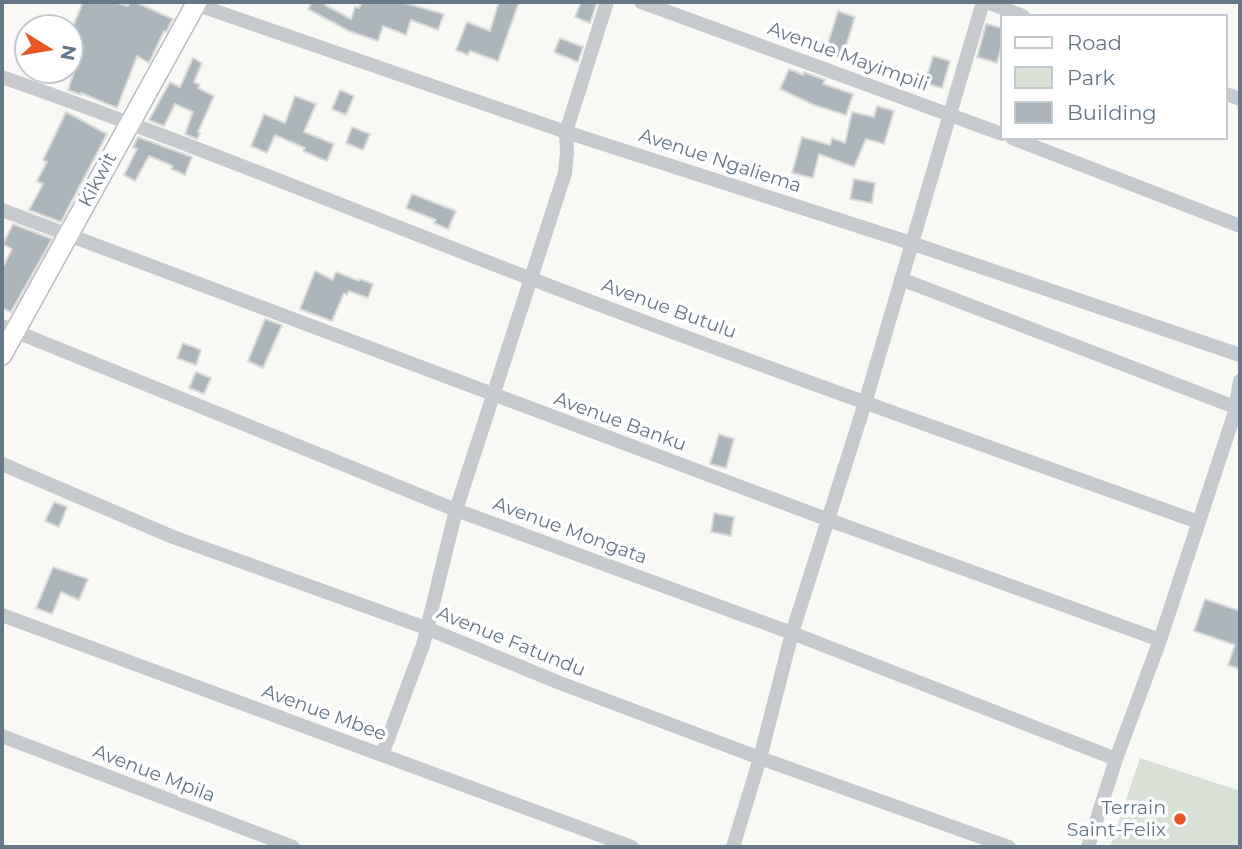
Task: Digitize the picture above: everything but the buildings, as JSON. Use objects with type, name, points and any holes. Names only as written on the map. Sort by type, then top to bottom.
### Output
[{"type":"main road","name":"Kikwit","points":[[2,355],[8,328],[69,235],[194,3]]},
{"type":"street","points":[[382,755],[423,645],[456,510],[565,173],[566,132],[607,2]]},
{"type":"street","name":"Avenue Mayimpili","points":[[641,2],[1000,133]]},
{"type":"street","points":[[733,847],[760,758],[792,634],[985,2],[1018,14]]},
{"type":"street","name":"Avenue Ngaliema","points":[[194,3],[566,132],[1240,353]]},
{"type":"street","name":"Avenue Butulu","points":[[2,78],[130,122],[531,279],[1198,522]]},
{"type":"street","points":[[1018,140],[1240,226]]},
{"type":"street","name":"Avenue Banku","points":[[2,210],[829,520],[1160,640]]},
{"type":"street","points":[[901,279],[1238,408]]},
{"type":"street","name":"Avenue Mongata","points":[[8,328],[456,510],[792,634],[1116,760]]},
{"type":"street","points":[[1240,353],[1240,374]]},
{"type":"street","points":[[1088,847],[1238,408],[1240,381]]},
{"type":"street","name":"Avenue Fatundu","points":[[2,464],[173,537],[426,628],[760,758],[1009,847]]},
{"type":"street","name":"Avenue Mbee","points":[[2,615],[632,847]]},
{"type":"street","name":"Avenue Mpila","points":[[2,736],[293,847]]},
{"type":"green space","name":"Terrain Saint-Felix","points":[[1140,758],[1240,791],[1240,847],[1110,847]]},
{"type":"place","name":"Terrain Saint-Felix","points":[[1180,819]]}]
